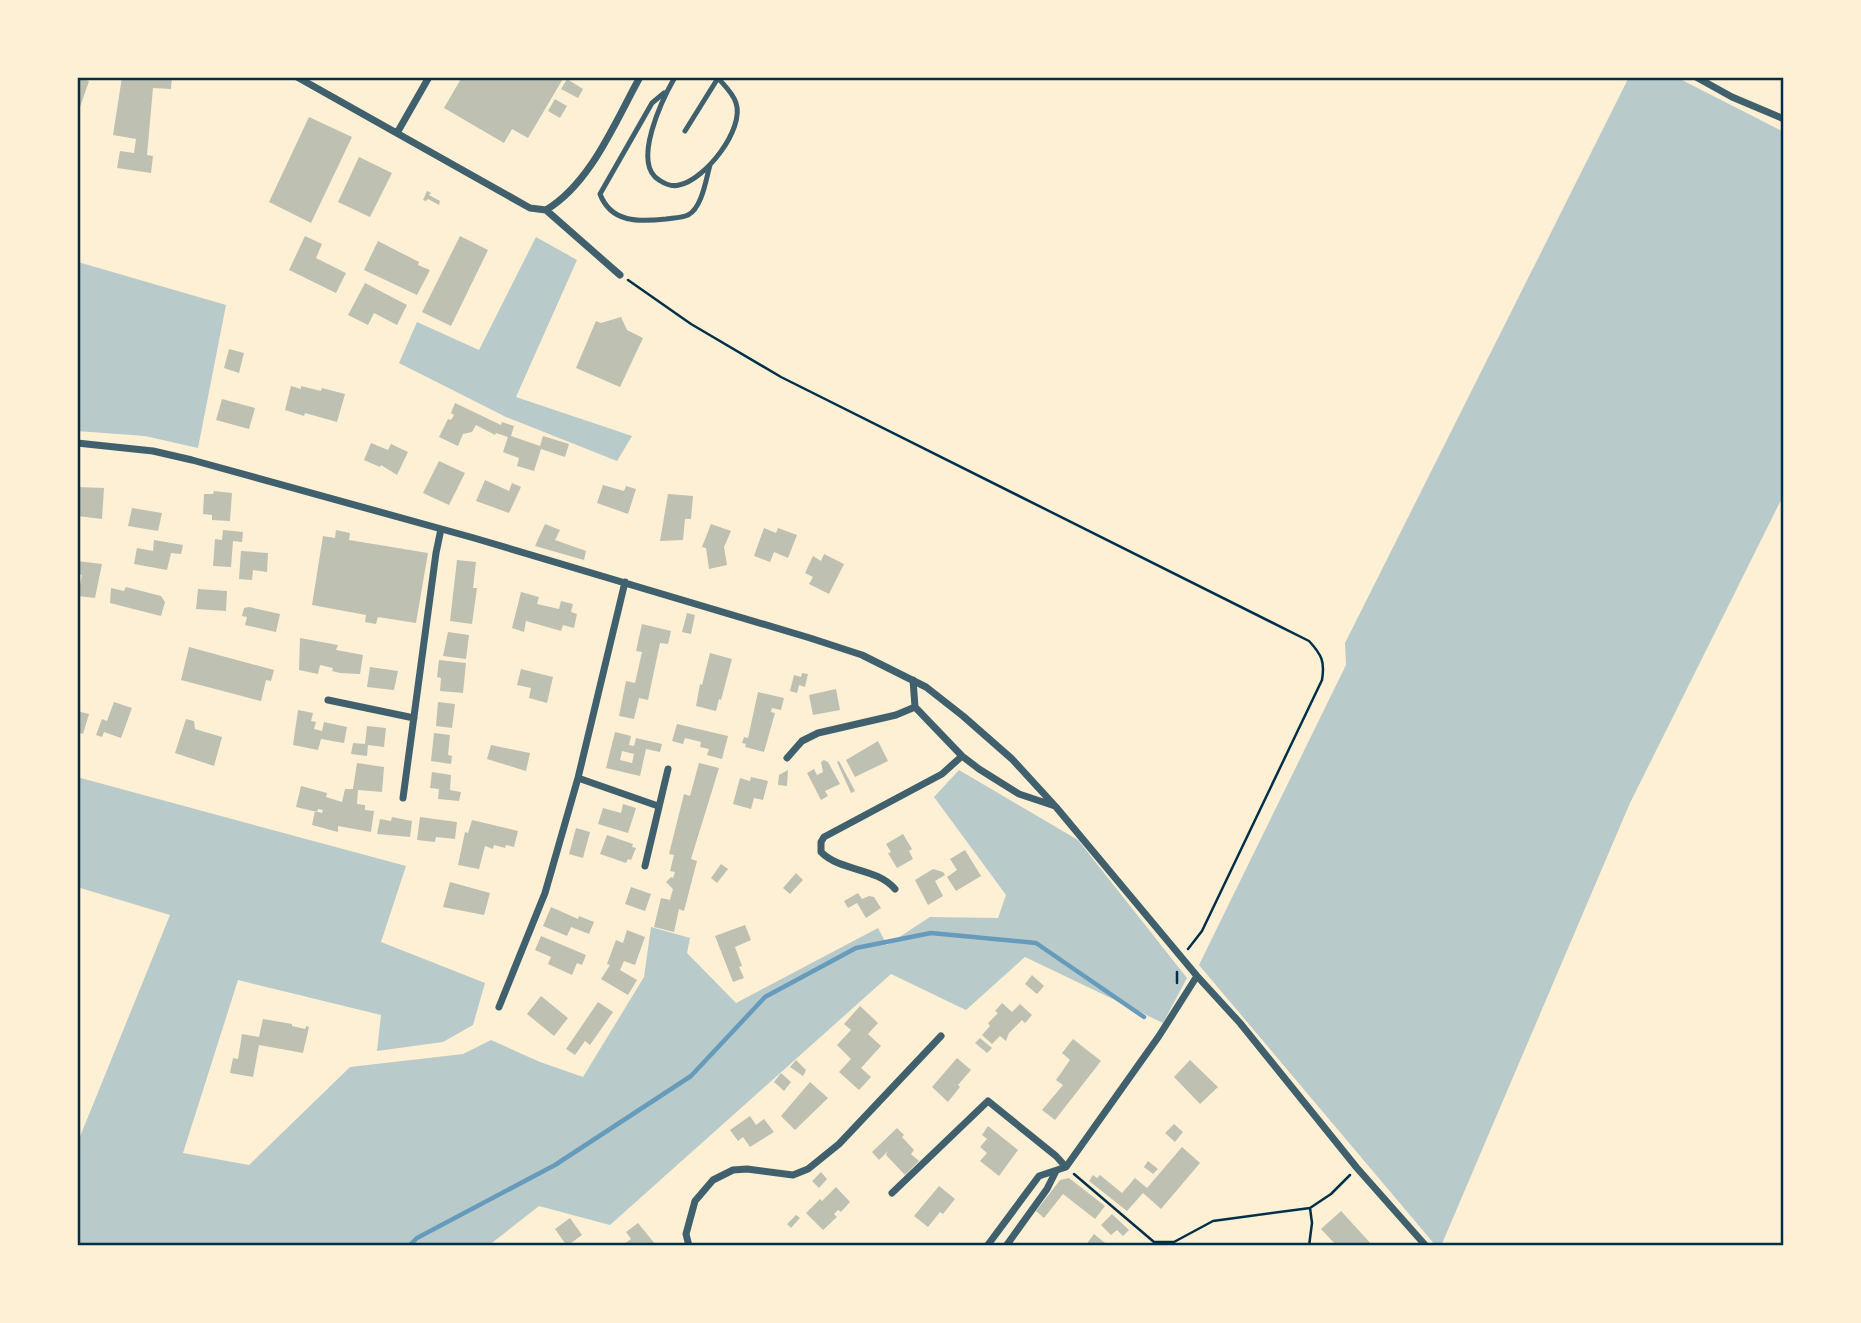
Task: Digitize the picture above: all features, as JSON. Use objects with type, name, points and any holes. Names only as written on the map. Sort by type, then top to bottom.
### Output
[{"type":"street","points":[[297,77],[530,208],[546,210],[620,275]]},
{"type":"street","points":[[397,133],[429,77]]},
{"type":"street","points":[[546,210],[573,189],[585,173],[640,77]]},
{"type":"street","points":[[1696,77],[1732,97],[1784,119]]},
{"type":"street","points":[[77,443],[153,451],[192,460],[441,529],[852,652],[926,687],[1012,759],[1056,807],[1197,976],[1240,1023],[1357,1168],[1426,1246]]},
{"type":"street","points":[[403,798],[441,529]]},
{"type":"street","points":[[499,1007],[545,893],[578,778],[625,582]]},
{"type":"street","points":[[913,680],[915,706],[962,756],[1019,794],[1056,807]]},
{"type":"street","points":[[328,700],[414,718]]},
{"type":"street","points":[[787,758],[802,741],[818,733],[896,715],[915,706]]},
{"type":"street","points":[[895,889],[889,882],[875,875],[831,860],[821,852],[821,842],[824,837],[942,774],[962,756]]},
{"type":"street","points":[[645,866],[668,769]]},
{"type":"street","points":[[578,778],[658,806]]},
{"type":"street","points":[[987,1246],[1039,1176],[1066,1167],[1159,1036],[1197,976]]},
{"type":"street","points":[[689,1246],[686,1234],[695,1201],[713,1180],[733,1170],[747,1169],[793,1175],[808,1169],[839,1144],[941,1036]]},
{"type":"street","points":[[892,1193],[988,1101],[1066,1167]]},
{"type":"street","points":[[1006,1246],[1047,1189],[1056,1171]]},
{"type":"lane","points":[[675,77],[664,93],[652,103],[600,194],[603,202],[618,218],[645,222],[688,216],[696,206],[710,165]]},
{"type":"lane","points":[[664,93],[648,143],[648,166],[654,177],[665,185],[680,185],[710,165],[725,147],[737,119],[737,104],[731,92],[718,78],[685,131]]},
{"type":"path","points":[[620,275],[691,324],[781,377],[1309,641],[1320,652],[1325,663],[1322,680],[1202,931],[1182,957]]},
{"type":"path","points":[[1177,966],[1177,983]]},
{"type":"path","points":[[1066,1167],[1154,1242],[1175,1244],[1213,1221],[1310,1208],[1331,1194],[1357,1168]]},
{"type":"path","points":[[1309,1246],[1310,1208]]},
{"type":"shaded area","points":[[1629,77],[1676,77],[1784,132],[1784,494],[1630,803],[1441,1246],[1436,1246],[1199,965],[1346,665],[1345,643]]},
{"type":"shaded area","points":[[77,222],[78,262],[226,305],[198,448],[145,436],[77,431]]},
{"type":"shaded area","points":[[536,237],[577,260],[516,397],[632,436],[617,461],[506,417],[399,363],[417,322],[479,350]]},
{"type":"shaded area","points":[[959,770],[1078,840],[1187,978],[1163,1023],[1025,957],[966,1010],[891,974],[610,1225],[539,1206],[488,1246],[77,1246],[77,1144],[170,915],[77,887],[77,777],[406,866],[381,942],[485,983],[473,1025],[443,1042],[377,1051],[381,1015],[238,980],[183,1153],[249,1165],[350,1067],[463,1054],[491,1040],[540,1062],[583,1077],[644,977],[651,927],[690,938],[687,953],[736,1003],[878,928],[887,945],[930,917],[998,918],[1006,895],[934,797]]},
{"type":"building","points":[[77,77],[89,81],[77,116]]},
{"type":"building","points":[[122,77],[172,77],[171,89],[153,88],[147,155],[153,156],[151,173],[117,168],[120,151],[134,153],[136,139],[113,135]]},
{"type":"building","points":[[462,77],[564,77],[528,138],[512,129],[504,143],[444,108]]},
{"type":"building","points":[[567,79],[583,89],[578,98],[561,89]]},
{"type":"building","points":[[555,99],[567,106],[560,118],[548,111]]},
{"type":"building","points":[[309,117],[352,137],[311,223],[269,202]]},
{"type":"building","points":[[359,157],[392,173],[370,217],[338,202]]},
{"type":"building","points":[[427,191],[440,201],[439,205],[428,199],[423,200]]},
{"type":"building","points":[[305,236],[322,244],[316,258],[346,273],[336,293],[289,270]]},
{"type":"building","points":[[460,236],[488,250],[451,326],[422,312]]},
{"type":"building","points":[[378,241],[430,270],[417,295],[364,270]]},
{"type":"building","points":[[365,283],[407,305],[397,325],[374,313],[368,325],[348,315]]},
{"type":"building","points":[[621,317],[627,330],[643,338],[620,387],[576,368],[596,321],[601,323]]},
{"type":"building","points":[[229,349],[244,353],[239,373],[224,368]]},
{"type":"building","points":[[291,386],[321,391],[322,388],[345,394],[337,422],[285,410]]},
{"type":"building","points":[[222,399],[255,408],[249,429],[216,420]]},
{"type":"building","points":[[455,403],[501,425],[502,422],[514,426],[511,436],[540,446],[543,436],[569,444],[565,457],[541,449],[534,471],[517,466],[519,458],[503,452],[508,437],[496,433],[495,435],[476,425],[472,432],[463,434],[458,446],[439,437],[448,419],[451,420],[454,415],[451,413]]},
{"type":"building","points":[[371,443],[388,450],[391,444],[408,452],[397,475],[381,465],[380,467],[364,460]]},
{"type":"building","points":[[439,461],[465,473],[449,505],[423,493]]},
{"type":"building","points":[[485,480],[509,491],[512,483],[521,487],[509,513],[476,501]]},
{"type":"building","points":[[603,485],[624,491],[626,486],[636,489],[628,514],[597,503]]},
{"type":"building","points":[[77,487],[104,488],[102,519],[77,516]]},
{"type":"building","points":[[214,491],[232,493],[230,521],[212,520],[212,515],[203,514],[204,494],[213,494]]},
{"type":"building","points":[[668,494],[693,496],[691,519],[685,519],[683,540],[660,541]]},
{"type":"building","points":[[132,508],[162,513],[158,531],[128,526]]},
{"type":"building","points":[[545,524],[560,530],[555,540],[586,551],[584,560],[535,546]]},
{"type":"building","points":[[711,524],[731,531],[724,547],[727,565],[709,569],[706,548],[702,547]]},
{"type":"building","points":[[764,528],[776,533],[778,528],[797,535],[788,558],[774,552],[770,562],[754,556]]},
{"type":"building","points":[[223,530],[243,532],[242,542],[233,541],[231,567],[213,566],[215,539],[222,540]]},
{"type":"building","points":[[336,530],[350,533],[349,540],[428,553],[416,623],[378,617],[376,624],[365,622],[366,615],[312,605],[323,536],[335,538]]},
{"type":"building","points":[[154,540],[183,545],[181,554],[171,553],[167,570],[134,564],[137,548],[153,551]]},
{"type":"building","points":[[241,551],[268,553],[267,572],[253,570],[252,580],[239,579]]},
{"type":"building","points":[[824,554],[844,564],[829,594],[809,584],[813,577],[805,573],[813,556],[821,561]]},
{"type":"building","points":[[457,560],[476,562],[473,588],[477,588],[472,624],[450,621]]},
{"type":"building","points":[[77,561],[102,564],[95,598],[78,596],[82,575],[77,574]]},
{"type":"building","points":[[126,587],[161,596],[165,602],[161,616],[110,603],[111,588],[124,591]]},
{"type":"building","points":[[198,589],[227,591],[226,611],[196,609]]},
{"type":"building","points":[[521,592],[539,597],[537,604],[559,609],[561,601],[573,604],[571,612],[577,614],[574,628],[563,625],[561,631],[526,621],[524,632],[512,628]]},
{"type":"building","points":[[244,608],[280,614],[276,632],[245,625],[247,617],[242,616]]},
{"type":"building","points":[[687,613],[695,615],[691,634],[682,632]]},
{"type":"building","points":[[642,624],[671,631],[668,644],[660,643],[648,700],[639,698],[634,719],[619,716],[626,681],[635,683],[642,652],[636,651]]},
{"type":"building","points":[[448,632],[469,635],[466,659],[443,656]]},
{"type":"building","points":[[300,638],[338,645],[336,650],[363,655],[360,674],[340,673],[320,665],[318,674],[299,670]]},
{"type":"building","points":[[189,647],[274,670],[271,681],[266,680],[261,701],[181,680]]},
{"type":"building","points":[[710,653],[732,659],[716,711],[696,706]]},
{"type":"building","points":[[439,660],[466,663],[463,693],[440,691],[441,678],[437,677]]},
{"type":"building","points":[[370,667],[398,671],[394,690],[367,687]]},
{"type":"building","points":[[521,669],[553,677],[547,703],[529,698],[531,688],[517,685]]},
{"type":"building","points":[[802,673],[808,674],[805,687],[799,685],[797,693],[790,691],[794,675],[801,677]]},
{"type":"building","points":[[836,689],[840,710],[813,715],[809,695]]},
{"type":"building","points":[[758,692],[784,698],[781,710],[772,708],[771,712],[775,713],[764,752],[745,747],[746,744],[742,743],[744,737],[748,738]]},
{"type":"building","points":[[114,702],[132,708],[121,738],[104,732],[102,737],[96,735],[102,719],[107,721]]},
{"type":"building","points":[[438,702],[455,704],[452,728],[436,726]]},
{"type":"building","points":[[298,710],[313,713],[311,721],[316,722],[314,729],[322,731],[324,722],[347,727],[344,743],[321,739],[318,750],[293,745]]},
{"type":"building","points":[[77,711],[89,714],[83,734],[77,732]]},
{"type":"building","points":[[186,719],[194,721],[195,729],[222,737],[214,766],[175,753]]},
{"type":"building","points":[[677,724],[728,736],[722,759],[707,755],[709,749],[700,747],[701,742],[685,738],[683,744],[672,741]]},
{"type":"building","points":[[367,726],[386,728],[384,747],[368,745],[367,756],[351,754],[353,743],[365,744]]},
{"type":"building","points":[[615,732],[631,736],[629,745],[634,746],[636,738],[662,744],[660,752],[646,749],[640,776],[606,768]],"holes":[[[622,751],[634,754],[632,763],[620,760]]]},
{"type":"building","points":[[434,733],[450,735],[448,755],[452,756],[451,764],[431,761]]},
{"type":"building","points":[[878,741],[888,761],[855,777],[846,760]]},
{"type":"building","points":[[491,745],[530,753],[526,771],[487,759]]},
{"type":"building","points":[[839,761],[855,791],[851,793],[837,762]]},
{"type":"building","points":[[821,762],[828,762],[840,784],[825,791],[828,796],[821,800],[807,773],[814,769],[817,775],[823,772]]},
{"type":"building","points":[[357,763],[384,767],[382,792],[358,790],[357,804],[365,805],[365,810],[374,811],[371,832],[338,826],[338,832],[312,825],[315,811],[296,807],[301,786],[327,793],[326,797],[342,802],[345,789],[353,789]]},
{"type":"building","points":[[699,763],[719,768],[691,859],[697,861],[684,911],[679,909],[674,932],[654,927],[661,898],[670,900],[673,889],[666,882],[673,878],[675,872],[670,871],[674,855],[669,854],[684,794],[690,796]]},
{"type":"building","points":[[788,770],[787,786],[778,785],[779,775]]},
{"type":"building","points":[[432,772],[451,775],[450,790],[461,792],[459,801],[438,799],[439,789],[430,788]]},
{"type":"building","points":[[751,777],[768,781],[763,800],[754,798],[751,809],[733,804],[740,778],[750,781]]},
{"type":"building","points":[[623,804],[636,808],[628,833],[598,824],[603,808],[621,813]]},
{"type":"building","points":[[392,817],[412,821],[410,837],[377,834],[380,819],[391,821]]},
{"type":"building","points":[[420,817],[457,822],[455,839],[436,837],[435,842],[417,840]]},
{"type":"building","points":[[472,820],[518,831],[514,847],[494,845],[493,849],[485,846],[479,869],[458,865],[465,832],[468,833]]},
{"type":"building","points":[[576,828],[590,832],[583,858],[569,854]]},
{"type":"building","points":[[903,834],[912,849],[909,851],[913,859],[897,868],[886,844]]},
{"type":"building","points":[[607,835],[633,844],[632,847],[636,848],[631,860],[628,859],[626,863],[600,854]]},
{"type":"building","points":[[965,850],[981,876],[956,891],[947,877],[957,870],[950,859]]},
{"type":"building","points":[[721,864],[728,869],[717,883],[711,878]]},
{"type":"building","points":[[933,869],[945,875],[935,881],[943,896],[928,905],[915,880]]},
{"type":"building","points":[[796,873],[803,880],[790,894],[783,888]]},
{"type":"building","points":[[450,882],[490,893],[484,915],[443,907]]},
{"type":"building","points":[[631,887],[651,894],[645,911],[625,904]]},
{"type":"building","points":[[858,893],[862,899],[874,897],[881,908],[866,918],[857,903],[848,908],[844,901]]},
{"type":"building","points":[[551,907],[578,919],[579,916],[594,922],[589,934],[571,927],[567,936],[543,926]]},
{"type":"building","points":[[745,925],[751,940],[735,947],[744,978],[733,982],[715,936]]},
{"type":"building","points":[[627,930],[645,937],[635,965],[624,961],[620,970],[637,980],[628,995],[601,979],[610,965],[607,964],[616,940],[623,943]]},
{"type":"building","points":[[541,936],[586,955],[582,965],[577,963],[572,975],[548,964],[551,957],[535,950]]},
{"type":"building","points":[[1032,975],[1044,986],[1037,994],[1025,984]]},
{"type":"building","points":[[541,996],[568,1018],[554,1036],[527,1014]]},
{"type":"building","points":[[598,1002],[613,1012],[590,1045],[585,1041],[575,1055],[566,1049]]},
{"type":"building","points":[[1002,1003],[1012,1012],[1020,1004],[1032,1015],[1025,1023],[1022,1020],[1009,1033],[1006,1041],[1000,1036],[992,1044],[982,1035]]},
{"type":"building","points":[[860,1006],[878,1023],[868,1034],[881,1046],[861,1068],[871,1077],[859,1090],[839,1072],[851,1059],[837,1045],[851,1030],[844,1024]]},
{"type":"building","points":[[263,1019],[305,1029],[306,1026],[309,1027],[303,1053],[259,1045],[253,1077],[230,1073],[233,1058],[238,1059],[242,1034],[259,1037]]},
{"type":"building","points":[[980,1038],[992,1048],[987,1053],[975,1043]]},
{"type":"building","points":[[1073,1039],[1101,1061],[1055,1120],[1042,1110],[1063,1085],[1056,1080],[1070,1060],[1062,1053]]},
{"type":"building","points":[[957,1058],[971,1070],[948,1102],[932,1087]]},
{"type":"building","points":[[796,1060],[806,1070],[803,1076],[790,1067]]},
{"type":"building","points":[[1190,1060],[1218,1087],[1200,1104],[1174,1077]]},
{"type":"building","points":[[781,1073],[791,1082],[784,1091],[774,1082]]},
{"type":"building","points":[[810,1082],[828,1098],[795,1130],[781,1116]]},
{"type":"building","points":[[750,1116],[756,1125],[764,1119],[774,1132],[750,1147],[743,1137],[738,1141],[730,1130]]},
{"type":"building","points":[[1174,1124],[1183,1132],[1175,1142],[1165,1133]]},
{"type":"building","points":[[988,1126],[1018,1150],[999,1176],[980,1161],[987,1153],[980,1147],[987,1139],[982,1135]]},
{"type":"building","points":[[897,1128],[914,1150],[911,1154],[919,1161],[905,1175],[886,1155],[888,1151],[879,1160],[872,1152]]},
{"type":"building","points":[[1182,1147],[1200,1163],[1161,1209],[1143,1193],[1127,1211],[1089,1181],[1093,1175],[1097,1178],[1100,1175],[1122,1193],[1135,1178],[1147,1188]]},
{"type":"building","points":[[1148,1161],[1158,1169],[1153,1174],[1144,1167]]},
{"type":"building","points":[[821,1172],[827,1179],[819,1188],[812,1181]]},
{"type":"building","points":[[1069,1178],[1105,1206],[1095,1219],[1063,1194],[1044,1218],[1036,1211],[1060,1180]]},
{"type":"building","points":[[939,1186],[955,1199],[928,1227],[914,1216]]},
{"type":"building","points":[[836,1187],[850,1202],[841,1212],[838,1210],[834,1214],[837,1217],[823,1230],[806,1213]]},
{"type":"building","points":[[1341,1211],[1373,1246],[1337,1246],[1321,1229]]},
{"type":"building","points":[[1112,1214],[1129,1230],[1123,1236],[1117,1230],[1111,1235],[1101,1225]]},
{"type":"building","points":[[796,1215],[800,1218],[791,1228],[787,1224]]},
{"type":"building","points":[[570,1218],[582,1235],[567,1246],[555,1229]]},
{"type":"building","points":[[638,1223],[656,1245],[621,1246],[631,1239],[626,1232]]},
{"type":"building","points":[[1094,1234],[1109,1246],[1085,1246]]},
{"type":"waterway","points":[[409,1246],[417,1238],[555,1165],[691,1076],[765,997],[856,948],[931,933],[1036,943],[1144,1017]]}]
